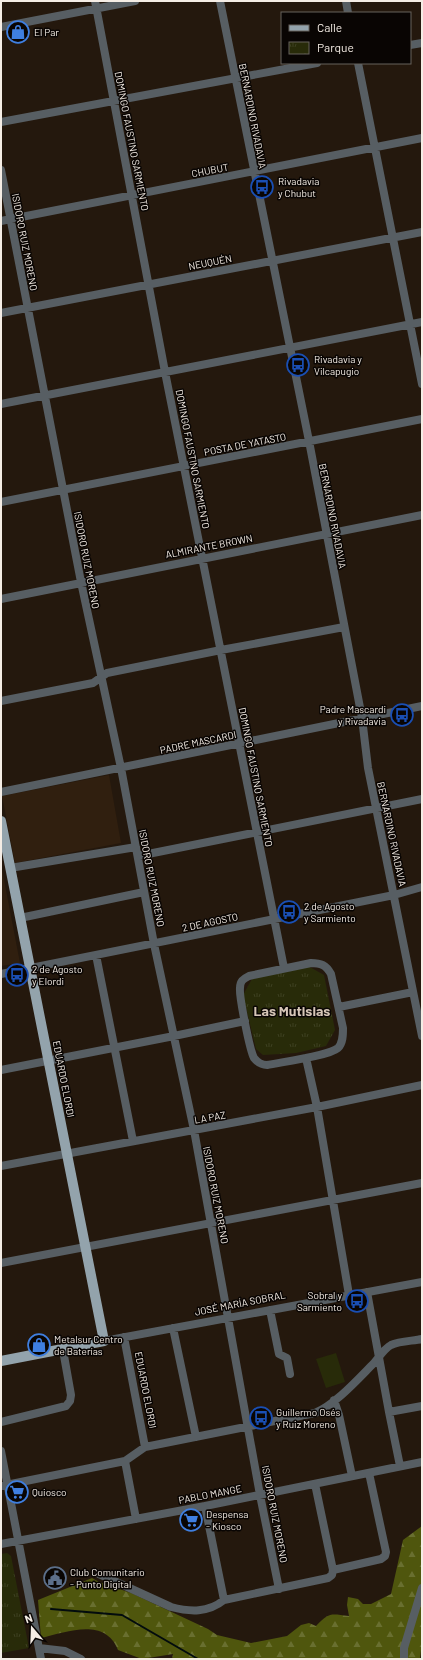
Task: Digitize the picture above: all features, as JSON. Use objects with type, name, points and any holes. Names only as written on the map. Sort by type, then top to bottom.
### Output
[{"type":"main road","name":"EDUARDO ELORDI","points":[[1,821],[104,1341]]},
{"type":"main road","name":"JOSÉ MARÍA SOBRAL","points":[[1,1362],[104,1341]]},
{"type":"street","points":[[1,27],[96,5],[135,1]]},
{"type":"street","name":"BERNARDINO RIVADAVIA","points":[[220,1],[309,441],[362,718],[368,768],[422,1036]]},
{"type":"street","points":[[346,1],[348,12]]},
{"type":"street","name":"DOMINGO FAUSTINO SARMIENTO","points":[[96,5],[165,372],[284,968]]},
{"type":"street","points":[[411,45],[422,43]]},
{"type":"street","points":[[1,122],[311,64]]},
{"type":"street","points":[[358,64],[422,384]]},
{"type":"street","name":"CHUBUT","points":[[1,221],[422,138]]},
{"type":"street","name":"ISIDORO RUIZ MORENO","points":[[1,170],[81,582],[121,768],[154,944],[194,1130],[212,1222],[260,1495],[279,1589]]},
{"type":"street","name":"NEUQUÉN","points":[[1,313],[422,232]]},
{"type":"street","points":[[1,404],[422,322]]},
{"type":"street","name":"POSTA DE YATASTO","points":[[1,502],[422,419]]},
{"type":"street","name":"ALMIRANTE BROWN","points":[[1,599],[81,582],[422,516]]},
{"type":"street","points":[[1,700],[93,683],[107,673],[344,627]]},
{"type":"street","name":"PADRE MASCARDI","points":[[1,792],[422,706]]},
{"type":"street","points":[[138,856],[422,799]]},
{"type":"street","points":[[10,868],[136,847]]},
{"type":"street","name":"2 DE AGOSTO","points":[[1,974],[394,895],[422,887]]},
{"type":"street","points":[[20,918],[144,892]]},
{"type":"street","points":[[96,955],[133,1141]]},
{"type":"street","points":[[311,963],[324,965],[328,968],[331,974],[338,1007],[343,1035],[341,1044],[333,1052],[267,1065],[259,1063],[253,1055],[245,1021],[240,993],[241,982],[249,976],[284,968],[311,963]]},
{"type":"street","points":[[338,1007],[413,992]]},
{"type":"street","points":[[1,1070],[245,1021]]},
{"type":"street","points":[[306,1058],[317,1107],[334,1200],[349,1295]]},
{"type":"street","name":"LA PAZ","points":[[1,1166],[317,1107],[422,1085]]},
{"type":"street","points":[[1,1263],[422,1183]]},
{"type":"street","name":"JOSÉ MARÍA SOBRAL","points":[[104,1341],[422,1282]]},
{"type":"street","points":[[367,1292],[388,1412],[400,1466]]},
{"type":"street","points":[[270,1310],[279,1354],[287,1358],[290,1374]]},
{"type":"street","points":[[173,1328],[196,1437]]},
{"type":"street","name":"EDUARDO ELORDI","points":[[124,1337],[145,1447]]},
{"type":"street","points":[[4,1486],[125,1461],[145,1447],[315,1413],[324,1409],[392,1344],[422,1339]]},
{"type":"street","points":[[1,1422],[66,1406],[70,1401],[71,1395],[63,1350]]},
{"type":"street","points":[[334,1400],[339,1415],[352,1476]]},
{"type":"street","points":[[388,1412],[422,1406]]},
{"type":"street","points":[[1,1452],[4,1486],[18,1541],[42,1659]]},
{"type":"street","points":[[125,1461],[136,1519]]},
{"type":"street","name":"PABLO MANGE","points":[[1,1544],[205,1506],[422,1462]]},
{"type":"street","points":[[333,1570],[381,1559],[385,1556],[386,1552],[369,1473]]},
{"type":"street","points":[[99,1574],[171,1607],[206,1610],[217,1606],[224,1600],[328,1578],[332,1575],[333,1570],[315,1484]]},
{"type":"street","points":[[205,1506],[224,1600]]},
{"type":"street","points":[[404,1659],[404,1648],[422,1588]]},
{"type":"street","points":[[39,1648],[65,1652],[81,1659]]},
{"type":"shaded area","points":[[109,775],[121,843],[15,863],[2,796]]},
{"type":"shaded area","points":[[1,864],[20,963],[1,966]]},
{"type":"green space","points":[[308,966],[324,975],[335,1030],[326,1046],[296,1053],[263,1055],[256,1049],[243,995],[252,979]]},
{"type":"green space","points":[[336,1353],[345,1382],[326,1388],[316,1359]]},
{"type":"green space","points":[[422,1526],[422,1642],[420,1659],[172,1659],[173,1654],[142,1659],[118,1650],[112,1640],[104,1633],[95,1630],[73,1630],[41,1638],[38,1600],[92,1578],[99,1582],[131,1593],[208,1629],[217,1635],[251,1643],[287,1636],[301,1625],[309,1623],[316,1626],[324,1618],[331,1615],[349,1616],[347,1605],[348,1597],[358,1599],[363,1604],[371,1604],[391,1594],[403,1540]]},
{"type":"green space","points":[[7,1553],[11,1556],[29,1648],[1,1653],[1,1554]]},
{"type":"waterway","points":[[51,1609],[122,1615],[198,1659]]},
{"type":"place","name":"El Par","points":[[18,32]]},
{"type":"place","name":"Rivadavia y Chubut","points":[[262,187]]},
{"type":"place","name":"Rivadavia y Vilcapugio","points":[[298,365]]},
{"type":"place","name":"Padre Mascardi y Rivadavia","points":[[402,715]]},
{"type":"place","name":"2 de Agosto y Sarmiento","points":[[289,912]]},
{"type":"place","name":"2 de Agosto y Elordi","points":[[17,975]]},
{"type":"place","name":"Sobral y Sarmiento","points":[[357,1301]]},
{"type":"place","name":"Metalsur Centro de Baterías","points":[[39,1345]]},
{"type":"place","name":"Guillermo Osés y Ruiz Moreno","points":[[261,1418]]},
{"type":"place","name":"Quiosco","points":[[17,1492]]},
{"type":"place","name":"Despensa - Kiosco","points":[[191,1520]]},
{"type":"place","name":"Club Comunitario - Punto Digital","points":[[55,1578]]},
{"type":"district","name":"Las Mutisias","points":[[292,1010]]}]
